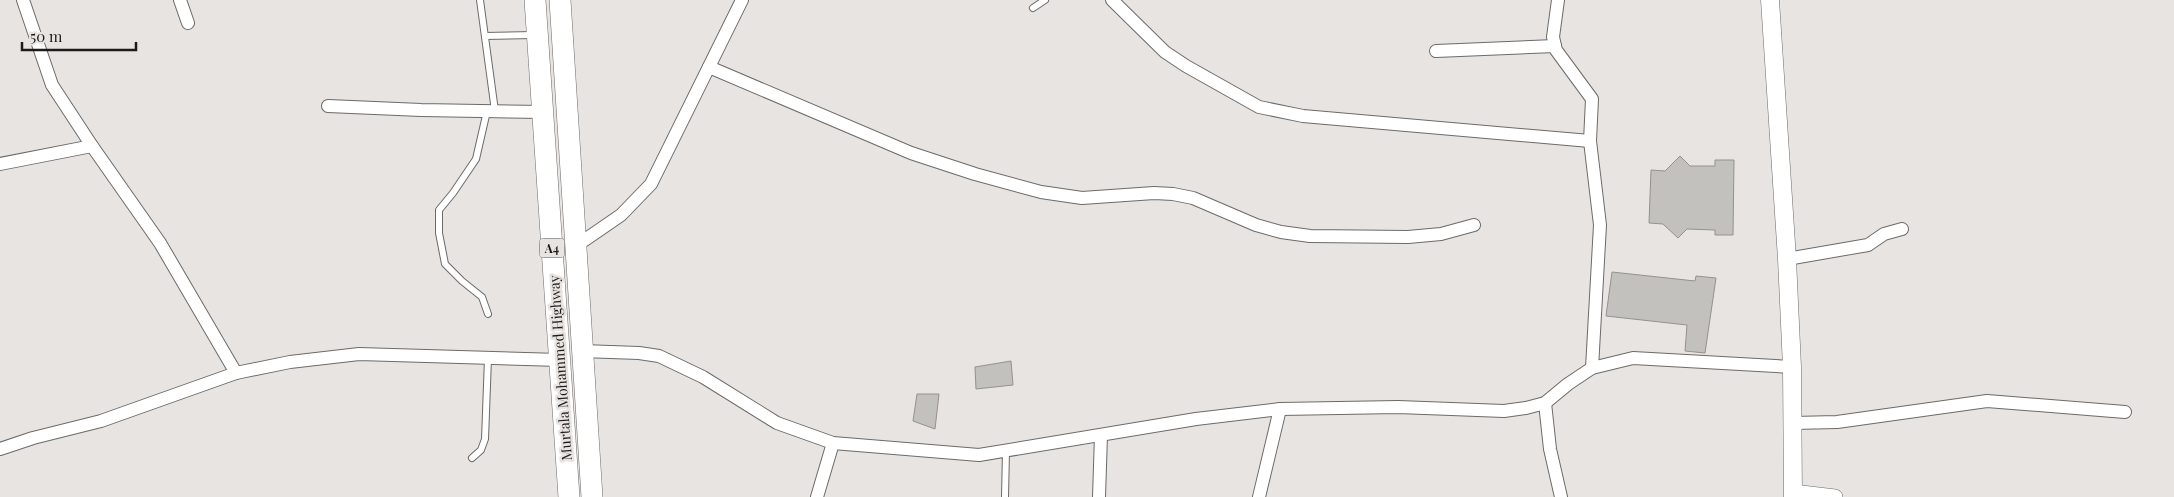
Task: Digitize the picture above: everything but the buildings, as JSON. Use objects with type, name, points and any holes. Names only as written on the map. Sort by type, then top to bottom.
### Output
[{"type":"highway","name":"Murtala Mohammed Highway","points":[[535,0],[569,497]]},
{"type":"highway","name":"Murtala Mohammed Highway","points":[[560,0],[592,497]]},
{"type":"main road","points":[[1770,0],[1787,258],[1792,368],[1793,494]]},
{"type":"street","points":[[23,0],[52,85],[160,243],[236,373]]},
{"type":"street","points":[[180,0],[188,24]]},
{"type":"street","points":[[576,246],[621,215],[650,184],[742,0]]},
{"type":"street","points":[[1112,0],[1165,52],[1217,85],[1259,107],[1303,116],[1590,141]]},
{"type":"street","points":[[1558,0],[1553,37],[1556,50],[1592,99],[1590,141],[1600,225],[1592,368]]},
{"type":"street","points":[[1436,51],[1555,46]]},
{"type":"street","points":[[709,66],[911,153],[974,174],[1041,192],[1082,198],[1154,193],[1173,194],[1193,198],[1256,224],[1281,232],[1310,236],[1408,237],[1441,234],[1474,224]]},
{"type":"street","points":[[328,106],[543,112]]},
{"type":"street","points":[[0,164],[92,146]]},
{"type":"street","points":[[1787,258],[1868,245],[1884,234],[1902,229]]},
{"type":"street","points":[[582,351],[639,353],[659,356],[702,377],[777,423],[834,444],[946,454],[979,454],[1006,451],[1196,419],[1280,409],[1398,407],[1504,411],[1545,404],[1568,384],[1592,368],[1633,358],[1792,368]]},
{"type":"street","points":[[0,450],[32,438],[101,421],[236,373],[298,361],[359,354],[560,360]]},
{"type":"street","points":[[1793,423],[1837,422],[1986,401],[2125,412]]},
{"type":"street","points":[[1545,404],[1550,449],[1561,497]]},
{"type":"street","points":[[1259,497],[1280,409]]},
{"type":"street","points":[[1098,497],[1101,435]]},
{"type":"street","points":[[817,497],[834,444]]},
{"type":"street","points":[[1793,494],[1835,497]]},
{"type":"lane","points":[[480,0],[491,111],[476,159],[454,193],[438,210],[438,233],[445,264],[462,281],[482,296],[488,314]]},
{"type":"lane","points":[[1033,8],[1045,0]]},
{"type":"lane","points":[[485,36],[538,35]]},
{"type":"lane","points":[[472,458],[482,450],[485,439],[488,358]]},
{"type":"lane","points":[[1005,497],[1006,451]]}]
